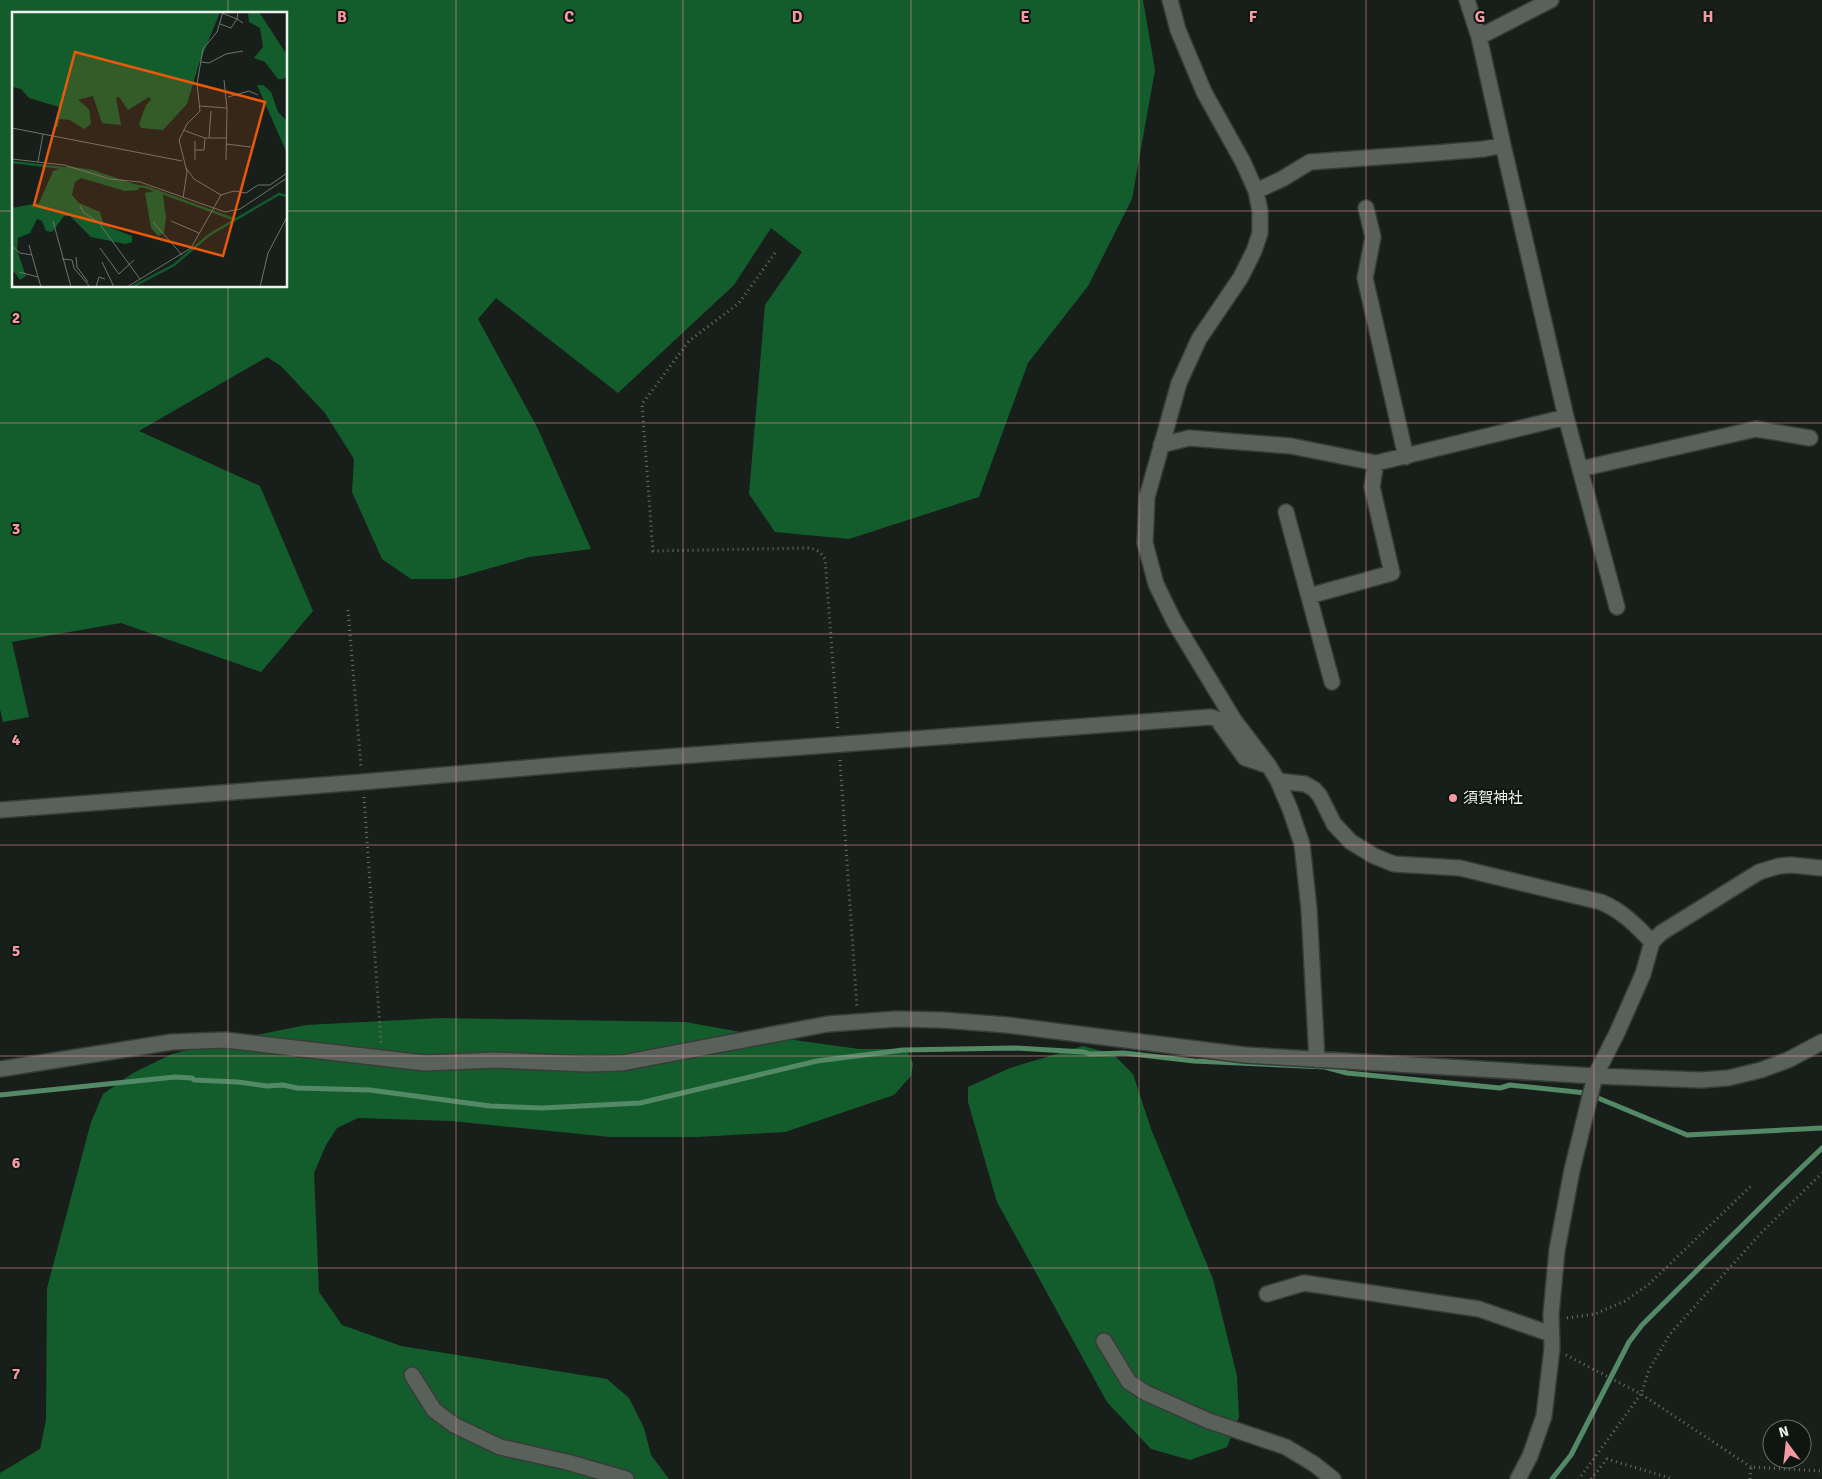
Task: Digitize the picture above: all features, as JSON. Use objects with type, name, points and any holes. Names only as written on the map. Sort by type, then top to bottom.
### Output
[{"type":"street","points":[[1170,0],[1178,30],[1204,92],[1243,162],[1256,191],[1260,211],[1260,233],[1254,252],[1241,277],[1199,339],[1179,383],[1147,497],[1145,543],[1156,584],[1174,621],[1234,720],[1278,781],[1302,844],[1310,909],[1317,1060]]},
{"type":"street","points":[[1467,0],[1479,36],[1566,417],[1617,607]]},
{"type":"street","points":[[1479,36],[1551,0]]},
{"type":"street","points":[[1256,191],[1282,179],[1310,162],[1484,149],[1503,145]]},
{"type":"street","points":[[1366,208],[1373,237],[1365,278],[1406,456]]},
{"type":"street","points":[[1161,445],[1189,438],[1291,446],[1376,463],[1566,417]]},
{"type":"street","points":[[1580,469],[1756,429],[1810,438]]},
{"type":"street","points":[[1309,596],[1392,573],[1372,488],[1376,463]]},
{"type":"street","points":[[1286,512],[1332,682]]},
{"type":"street","points":[[0,810],[574,764],[1212,717],[1218,719],[1245,758],[1269,766]]},
{"type":"street","points":[[1278,781],[1305,784],[1314,790],[1320,796],[1334,824],[1351,842],[1374,856],[1394,864],[1460,868],[1601,902],[1616,908],[1633,921],[1652,942]]},
{"type":"street","points":[[1518,1479],[1530,1456],[1544,1416],[1552,1348],[1551,1327],[1557,1250],[1572,1170],[1595,1076],[1617,1033],[1643,974],[1652,942],[1661,933],[1759,872],[1779,866],[1791,865],[1822,868]]},
{"type":"street","points":[[0,1069],[172,1042],[225,1040],[382,1059],[426,1062],[494,1060],[587,1064],[622,1063],[818,1025],[897,1019],[1006,1024],[1245,1055],[1595,1076],[1701,1080],[1728,1078],[1760,1070],[1788,1060],[1822,1042]]},
{"type":"street","points":[[1267,1294],[1304,1283],[1479,1309],[1551,1327]]},
{"type":"street","points":[[1104,1341],[1129,1382],[1146,1393],[1209,1421],[1286,1446],[1333,1479]]},
{"type":"street","points":[[412,1375],[434,1410],[454,1425],[500,1447],[567,1462],[626,1479]]},
{"type":"path","points":[[775,252],[739,303],[689,341],[642,404],[653,551],[807,548],[820,552],[825,559],[858,1021]]},
{"type":"path","points":[[348,610],[382,1059]]},
{"type":"path","points":[[1580,1479],[1641,1394],[1649,1370],[1670,1334],[1760,1234],[1822,1173]]},
{"type":"path","points":[[1551,1327],[1595,1314],[1625,1301],[1648,1285],[1752,1185]]},
{"type":"path","points":[[1578,1362],[1641,1394],[1751,1468],[1822,1471]]},
{"type":"path","points":[[1591,1479],[1607,1459],[1673,1479]]},
{"type":"path","points":[[1750,1478],[1751,1468]]},
{"type":"green space","points":[[0,0],[1143,0],[1155,70],[1132,199],[1088,286],[1028,363],[979,497],[849,539],[775,532],[749,494],[765,305],[802,252],[771,228],[734,285],[618,393],[496,298],[478,319],[538,429],[591,549],[529,557],[452,579],[411,579],[382,559],[352,492],[354,459],[325,413],[281,366],[267,357],[139,431],[260,486],[313,611],[261,672],[121,623],[12,642],[29,717],[3,722],[0,709]]},
{"type":"green space","points":[[440,1018],[685,1022],[752,1034],[859,1049],[894,1049],[908,1052],[913,1064],[911,1076],[894,1095],[785,1132],[697,1137],[610,1137],[451,1121],[358,1118],[337,1128],[326,1145],[314,1173],[319,1292],[342,1325],[401,1346],[607,1379],[629,1398],[644,1428],[651,1455],[669,1479],[0,1479],[0,1473],[40,1449],[46,1420],[47,1288],[91,1122],[103,1094],[133,1073],[172,1054],[211,1044],[306,1025]]},
{"type":"green space","points":[[1083,1046],[1113,1054],[1133,1074],[1151,1129],[1213,1279],[1237,1376],[1239,1417],[1227,1447],[1190,1460],[1151,1449],[1107,1402],[997,1202],[968,1102],[968,1087],[1010,1068]]},
{"type":"waterway","points":[[0,1095],[175,1077],[267,1086],[283,1085],[297,1088],[370,1090],[490,1106],[542,1108],[640,1103],[817,1061],[903,1050],[1014,1048],[1084,1052],[1090,1054],[1124,1053],[1194,1061],[1325,1067],[1347,1073],[1500,1088],[1510,1085],[1586,1093],[1687,1135],[1822,1128]]},
{"type":"waterway","points":[[1552,1479],[1571,1455],[1629,1342],[1642,1325],[1822,1148]]},
{"type":"place","name":"須賀神社","points":[[1453,798]]}]
